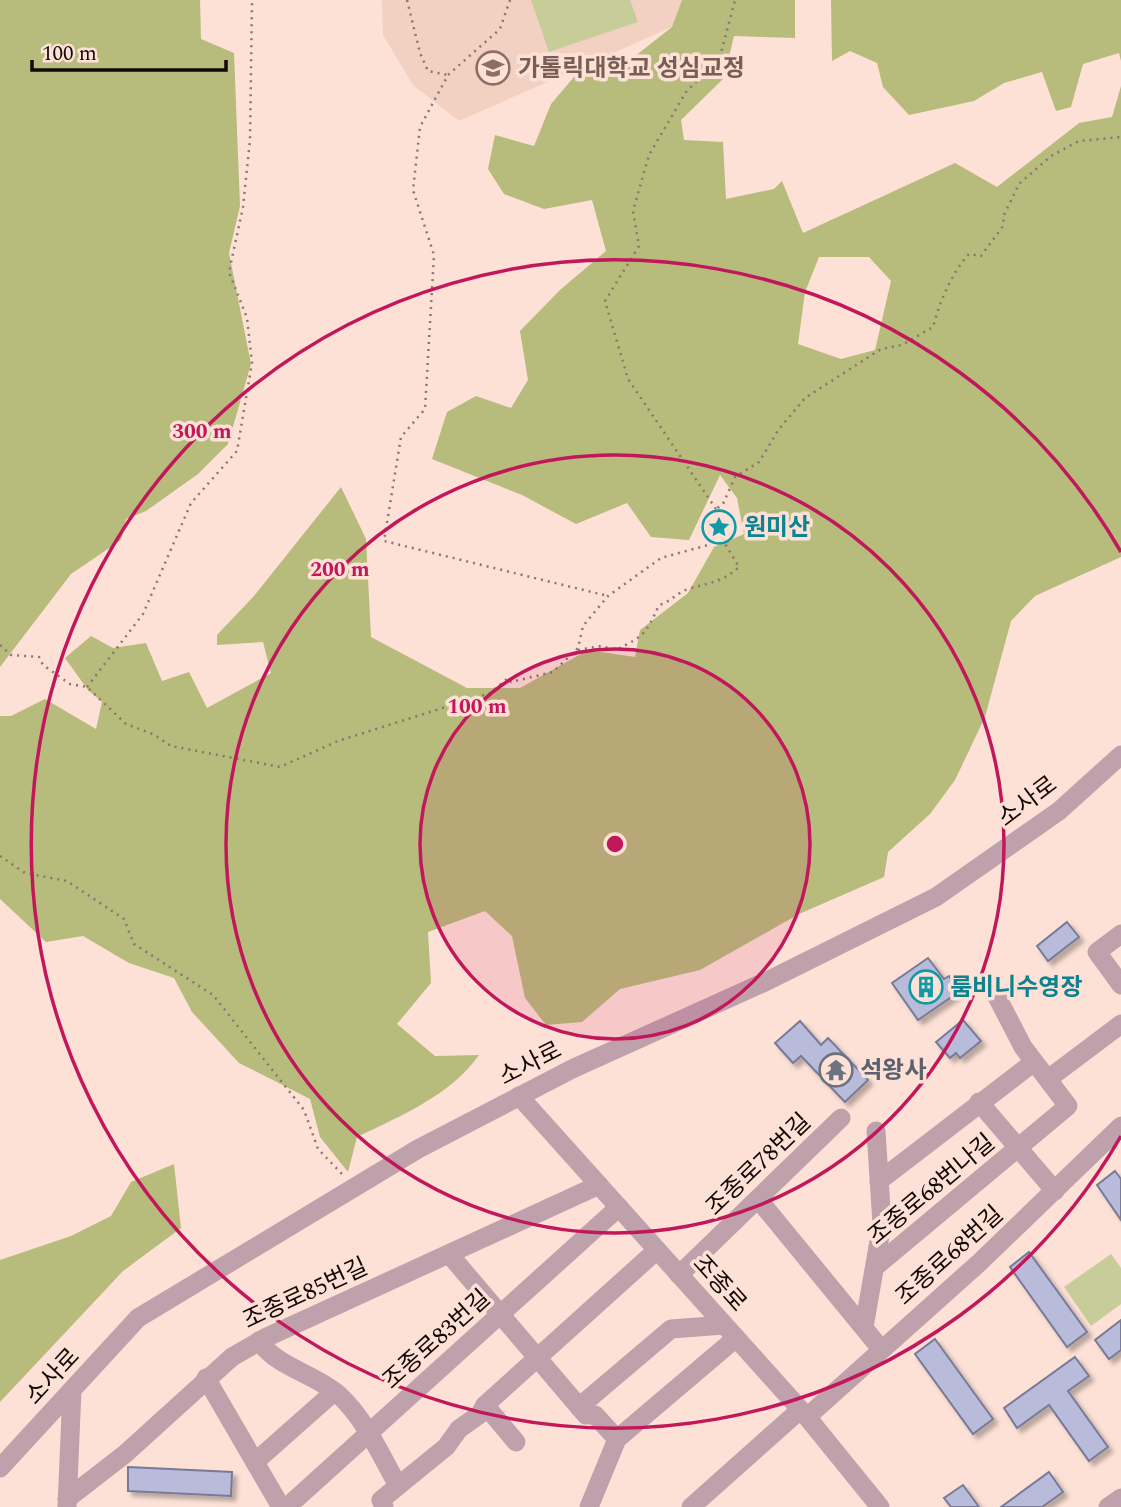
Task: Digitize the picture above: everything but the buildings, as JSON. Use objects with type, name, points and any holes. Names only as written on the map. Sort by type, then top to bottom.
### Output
[{"type":"street","name":"소사로","points":[[0,1468],[138,1318],[418,1149],[572,1069],[765,982],[936,897],[1059,811],[1121,755]]},
{"type":"street","points":[[1121,934],[1097,952],[1121,985]]},
{"type":"street","points":[[993,989],[1010,1026],[1034,1062]]},
{"type":"street","points":[[1048,1079],[1121,1024]]},
{"type":"street","name":"조종로68번나길","points":[[875,1267],[1068,1106],[1034,1062],[879,1181]]},
{"type":"street","name":"조종로","points":[[519,1096],[804,1414],[880,1507]]},
{"type":"street","name":"조종로68번나길","points":[[979,1102],[1055,1191]]},
{"type":"street","name":"조종로78번길","points":[[679,1275],[841,1118]]},
{"type":"street","name":"조종로68번길","points":[[691,1507],[881,1349],[1055,1191],[1121,1126]]},
{"type":"street","points":[[864,1327],[882,1224],[876,1131]]},
{"type":"street","name":"조종로85번길","points":[[67,1503],[232,1357],[259,1341],[599,1185]]},
{"type":"street","points":[[758,1199],[881,1349]]},
{"type":"street","name":"조종로83번길","points":[[287,1507],[619,1207]]},
{"type":"street","points":[[384,1507],[381,1500],[446,1447],[459,1429],[480,1415],[485,1405],[657,1250]]},
{"type":"street","points":[[449,1254],[586,1415],[596,1415],[617,1439]]},
{"type":"street","points":[[579,1407],[671,1329],[730,1331]]},
{"type":"street","points":[[589,1507],[617,1439],[730,1331]]},
{"type":"street","points":[[259,1341],[270,1356],[334,1392],[369,1433],[398,1486]]},
{"type":"street","points":[[206,1378],[281,1507]]},
{"type":"street","points":[[67,1503],[72,1390]]},
{"type":"street","points":[[255,1461],[334,1392]]},
{"type":"street","points":[[485,1405],[516,1441]]},
{"type":"street","points":[[1108,1507],[1121,1498]]},
{"type":"path","points":[[87,687],[143,614],[191,502],[237,451],[252,363],[247,318],[229,272],[243,206],[250,140],[252,0]]},
{"type":"path","points":[[407,0],[420,53],[428,71],[448,75]]},
{"type":"path","points":[[510,0],[500,29],[448,75],[420,128],[413,190],[434,255],[425,409],[401,437],[384,541],[608,596]]},
{"type":"path","points":[[716,509],[628,379],[605,302],[639,246],[633,211],[649,155],[686,92],[720,57],[735,0]]},
{"type":"path","points":[[577,650],[583,626],[608,596],[661,558],[708,545],[712,518],[716,509],[723,504],[736,477],[759,462],[779,429],[805,398],[881,349],[902,345],[933,327],[940,302],[962,262],[969,254],[981,256],[1003,226],[1004,215],[1019,184],[1051,156],[1079,141],[1121,137]]},
{"type":"path","points":[[0,645],[11,655],[39,657],[43,665],[70,684],[87,687],[126,724],[153,734],[171,746],[279,767],[338,741],[490,692],[508,678],[511,682],[528,680],[552,672],[577,650],[601,646],[616,650],[642,637],[649,629],[659,605],[668,603],[686,590],[726,579],[739,567],[724,542],[722,526],[712,518]]},
{"type":"path","points":[[0,856],[25,873],[67,881],[124,919],[134,944],[213,995],[304,1110],[318,1149],[354,1188]]},
{"type":"shaded area","name":"가톨릭대학교 성심교정","points":[[382,0],[733,0],[459,121],[413,85],[383,35]]},
{"type":"green space","points":[[0,0],[200,0],[201,39],[234,53],[240,206],[229,253],[251,364],[228,444],[198,474],[146,511],[126,519],[121,540],[71,574],[0,667]]},
{"type":"green space","points":[[531,0],[630,0],[638,22],[549,52]]},
{"type":"green space","points":[[682,0],[795,0],[795,38],[734,36],[724,78],[681,120],[684,140],[723,142],[726,199],[774,189],[782,181],[803,233],[955,163],[997,187],[1079,123],[1112,117],[1121,86],[1121,557],[1035,596],[1011,621],[985,717],[955,780],[930,814],[888,852],[884,877],[799,914],[700,970],[620,989],[582,1022],[546,1025],[525,998],[512,936],[485,911],[428,932],[431,983],[397,1024],[435,1056],[479,1055],[454,1082],[423,1104],[357,1137],[348,1172],[320,1137],[310,1099],[239,1063],[192,1012],[174,978],[129,963],[83,936],[46,942],[0,899],[0,716],[11,716],[45,699],[96,729],[102,702],[88,690],[65,658],[91,636],[113,648],[146,643],[162,681],[189,672],[207,708],[271,673],[263,642],[217,645],[217,635],[254,596],[341,487],[366,539],[371,637],[467,688],[520,688],[588,650],[635,657],[640,630],[688,593],[714,547],[744,534],[737,498],[720,475],[689,540],[651,537],[627,503],[576,524],[522,495],[432,459],[447,412],[476,396],[511,408],[528,380],[520,331],[560,290],[606,251],[592,200],[544,209],[504,194],[488,169],[495,135],[534,146],[551,104],[574,77],[615,72],[672,27]],"holes":[[[819,257],[869,257],[891,281],[875,350],[841,359],[798,344],[805,292]]]},
{"type":"green space","points":[[831,0],[1121,0],[1121,61],[1119,53],[1083,64],[1071,107],[1056,111],[1042,72],[1004,83],[974,101],[909,115],[883,87],[877,63],[850,51],[832,61]]},
{"type":"green space","points":[[174,1164],[181,1228],[123,1271],[0,1402],[0,1260],[71,1236],[111,1216],[131,1182]]},
{"type":"green space","points":[[1111,1254],[1121,1268],[1121,1304],[1091,1326],[1064,1287]]},
{"type":"place","name":"가톨릭대학교 성심교정","points":[[493,68]]},
{"type":"place","name":"원미산","points":[[719,527]]},
{"type":"place","name":"룸비니수영장","points":[[926,987]]},
{"type":"place","name":"석왕사","points":[[836,1070]]}]
